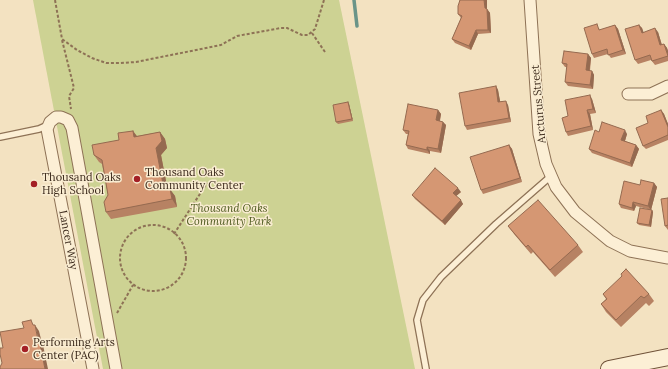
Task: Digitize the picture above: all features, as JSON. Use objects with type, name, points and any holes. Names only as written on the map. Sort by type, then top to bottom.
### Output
[{"type":"main road","points":[[609,369],[668,358]]},
{"type":"street","name":"Arcturus Street","points":[[530,0],[539,134],[546,164],[564,200],[575,212],[610,241],[630,251],[668,258]]},
{"type":"street","points":[[628,94],[651,94],[668,86]]},
{"type":"street","points":[[48,125],[53,119],[61,117],[68,120],[72,128],[116,369]]},
{"type":"street","name":"Lancer Way","points":[[48,125],[47,129],[93,369]]},
{"type":"lane","points":[[0,137],[39,129],[48,125]]},
{"type":"lane","points":[[426,369],[418,320],[423,300],[441,277],[496,224],[552,176]]},
{"type":"path","points":[[55,0],[62,39],[74,88],[69,96],[72,115]]},
{"type":"path","points":[[62,39],[77,50],[106,63],[142,61],[221,45],[237,36],[281,28],[287,28],[302,35],[308,35],[315,29],[324,0]]},
{"type":"path","points":[[312,32],[325,52]]},
{"type":"path","points":[[174,234],[207,183]]},
{"type":"path","points":[[150,226],[160,226],[174,234],[182,244],[185,257],[183,270],[179,278],[170,287],[157,291],[144,290],[133,285],[125,275],[120,261],[122,246],[128,237],[136,230],[150,226]]},
{"type":"path","points":[[108,327],[133,285]]},
{"type":"green space","name":"Thousand Oaks Community Park","points":[[33,0],[339,0],[415,369],[103,369]]},
{"type":"building","points":[[460,0],[484,0],[485,8],[487,9],[488,30],[476,30],[469,46],[452,39],[462,16],[458,14]]},
{"type":"building","points":[[597,24],[599,30],[615,25],[623,50],[608,55],[607,49],[592,54],[584,28]]},
{"type":"building","points":[[639,25],[642,33],[655,28],[660,45],[664,44],[668,56],[652,61],[650,55],[635,60],[625,29]]},
{"type":"building","points":[[564,51],[588,54],[586,70],[592,71],[590,85],[565,82],[567,64],[562,63]]},
{"type":"building","points":[[496,86],[498,102],[506,101],[509,118],[465,126],[459,93]]},
{"type":"building","points":[[590,95],[593,109],[587,110],[591,126],[566,132],[562,118],[568,116],[565,100]]},
{"type":"building","points":[[348,102],[352,119],[336,122],[333,105]]},
{"type":"building","points":[[408,104],[438,110],[436,120],[443,122],[438,149],[427,147],[427,150],[406,145],[409,131],[403,130]]},
{"type":"building","points":[[661,110],[668,127],[668,135],[643,146],[636,128],[648,123],[646,116]]},
{"type":"building","points":[[602,122],[625,130],[621,140],[636,145],[630,163],[589,149],[595,130],[599,132]]},
{"type":"building","name":"Thousand Oaks Community Center","points":[[133,131],[134,137],[160,132],[162,141],[156,148],[163,184],[170,189],[172,199],[106,212],[104,202],[108,195],[102,160],[94,155],[92,145],[119,140],[118,133]]},
{"type":"building","points":[[509,145],[520,178],[481,190],[470,157]]},
{"type":"building","points":[[435,168],[458,188],[453,193],[461,200],[442,221],[412,195]]},
{"type":"building","points":[[641,180],[654,183],[648,206],[633,202],[632,208],[619,204],[624,181],[640,185]]},
{"type":"building","points":[[668,198],[668,225],[665,226],[661,199]]},
{"type":"building","points":[[538,200],[578,245],[550,270],[528,245],[526,247],[508,226]]},
{"type":"building","points":[[640,208],[652,210],[649,225],[637,223]]},
{"type":"building","points":[[626,269],[649,294],[644,298],[641,296],[616,320],[601,304],[607,299],[603,294],[622,276],[621,274]]},
{"type":"building","name":"Performing Arts Center (PAC)","points":[[31,320],[33,325],[35,325],[38,340],[39,339],[45,369],[0,369],[2,363],[0,348],[3,348],[0,332],[24,328],[22,322]]},
{"type":"waterway","points":[[354,0],[357,26]]},
{"type":"place","name":"Thousand Oaks Community Center","points":[[137,179]]},
{"type":"place","name":"Thousand Oaks High School","points":[[34,184]]},
{"type":"place","name":"Performing Arts Center (PAC)","points":[[25,349]]}]
